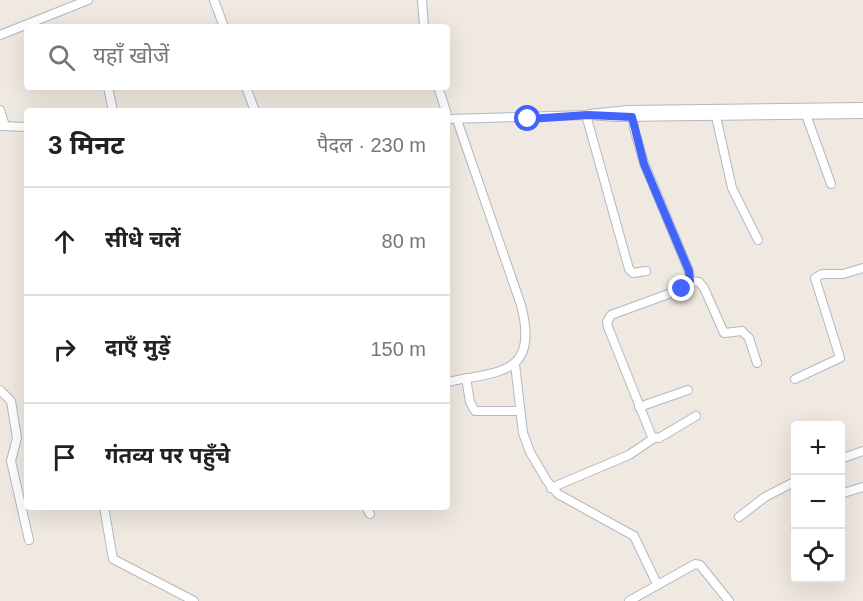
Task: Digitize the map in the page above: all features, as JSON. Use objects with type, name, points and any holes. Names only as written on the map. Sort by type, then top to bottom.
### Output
[{"type":"street","points":[[28,24],[88,0]]},
{"type":"street","points":[[214,0],[223,24]]},
{"type":"street","points":[[422,0],[424,24]]},
{"type":"street","points":[[0,35],[24,25]]},
{"type":"street","points":[[109,90],[112,108]]},
{"type":"street","points":[[247,90],[254,108]]},
{"type":"street","points":[[439,90],[446,108]]},
{"type":"street","points":[[805,111],[863,106]]},
{"type":"street","points":[[0,110],[2,126],[24,126]]},
{"type":"street","points":[[450,117],[587,115],[593,112],[805,111],[863,114]]},
{"type":"street","points":[[805,111],[831,184]]},
{"type":"street","points":[[715,112],[732,188],[758,240]]},
{"type":"street","points":[[632,113],[644,164],[689,271],[690,281]]},
{"type":"street","points":[[587,115],[629,269],[633,273],[646,271]]},
{"type":"street","points":[[450,120],[524,318],[525,349],[515,364],[494,372],[450,381]]},
{"type":"street","points":[[795,379],[840,358],[815,278],[822,274],[843,274],[863,268]]},
{"type":"street","points":[[690,281],[699,282],[704,288],[724,333],[742,331],[747,335],[758,363]]},
{"type":"street","points":[[654,438],[639,407],[608,327],[608,320],[616,313],[682,289],[690,281]]},
{"type":"street","points":[[515,364],[519,411],[530,452],[551,488],[634,536],[657,584]]},
{"type":"street","points":[[466,378],[470,402],[475,411],[519,411]]},
{"type":"street","points":[[0,390],[11,401],[17,438],[11,461],[29,540]]},
{"type":"street","points":[[639,407],[688,390]]},
{"type":"street","points":[[551,488],[629,455],[654,438],[696,416]]},
{"type":"street","points":[[845,457],[863,451]]},
{"type":"street","points":[[739,517],[765,497],[791,483]]},
{"type":"street","points":[[845,492],[863,487]]},
{"type":"street","points":[[105,510],[113,559],[195,601]]},
{"type":"street","points":[[629,601],[695,564],[700,565],[729,601]]},
{"type":"route","points":[[528,119],[588,115],[632,117],[644,164],[689,271],[690,281],[682,289]]}]
